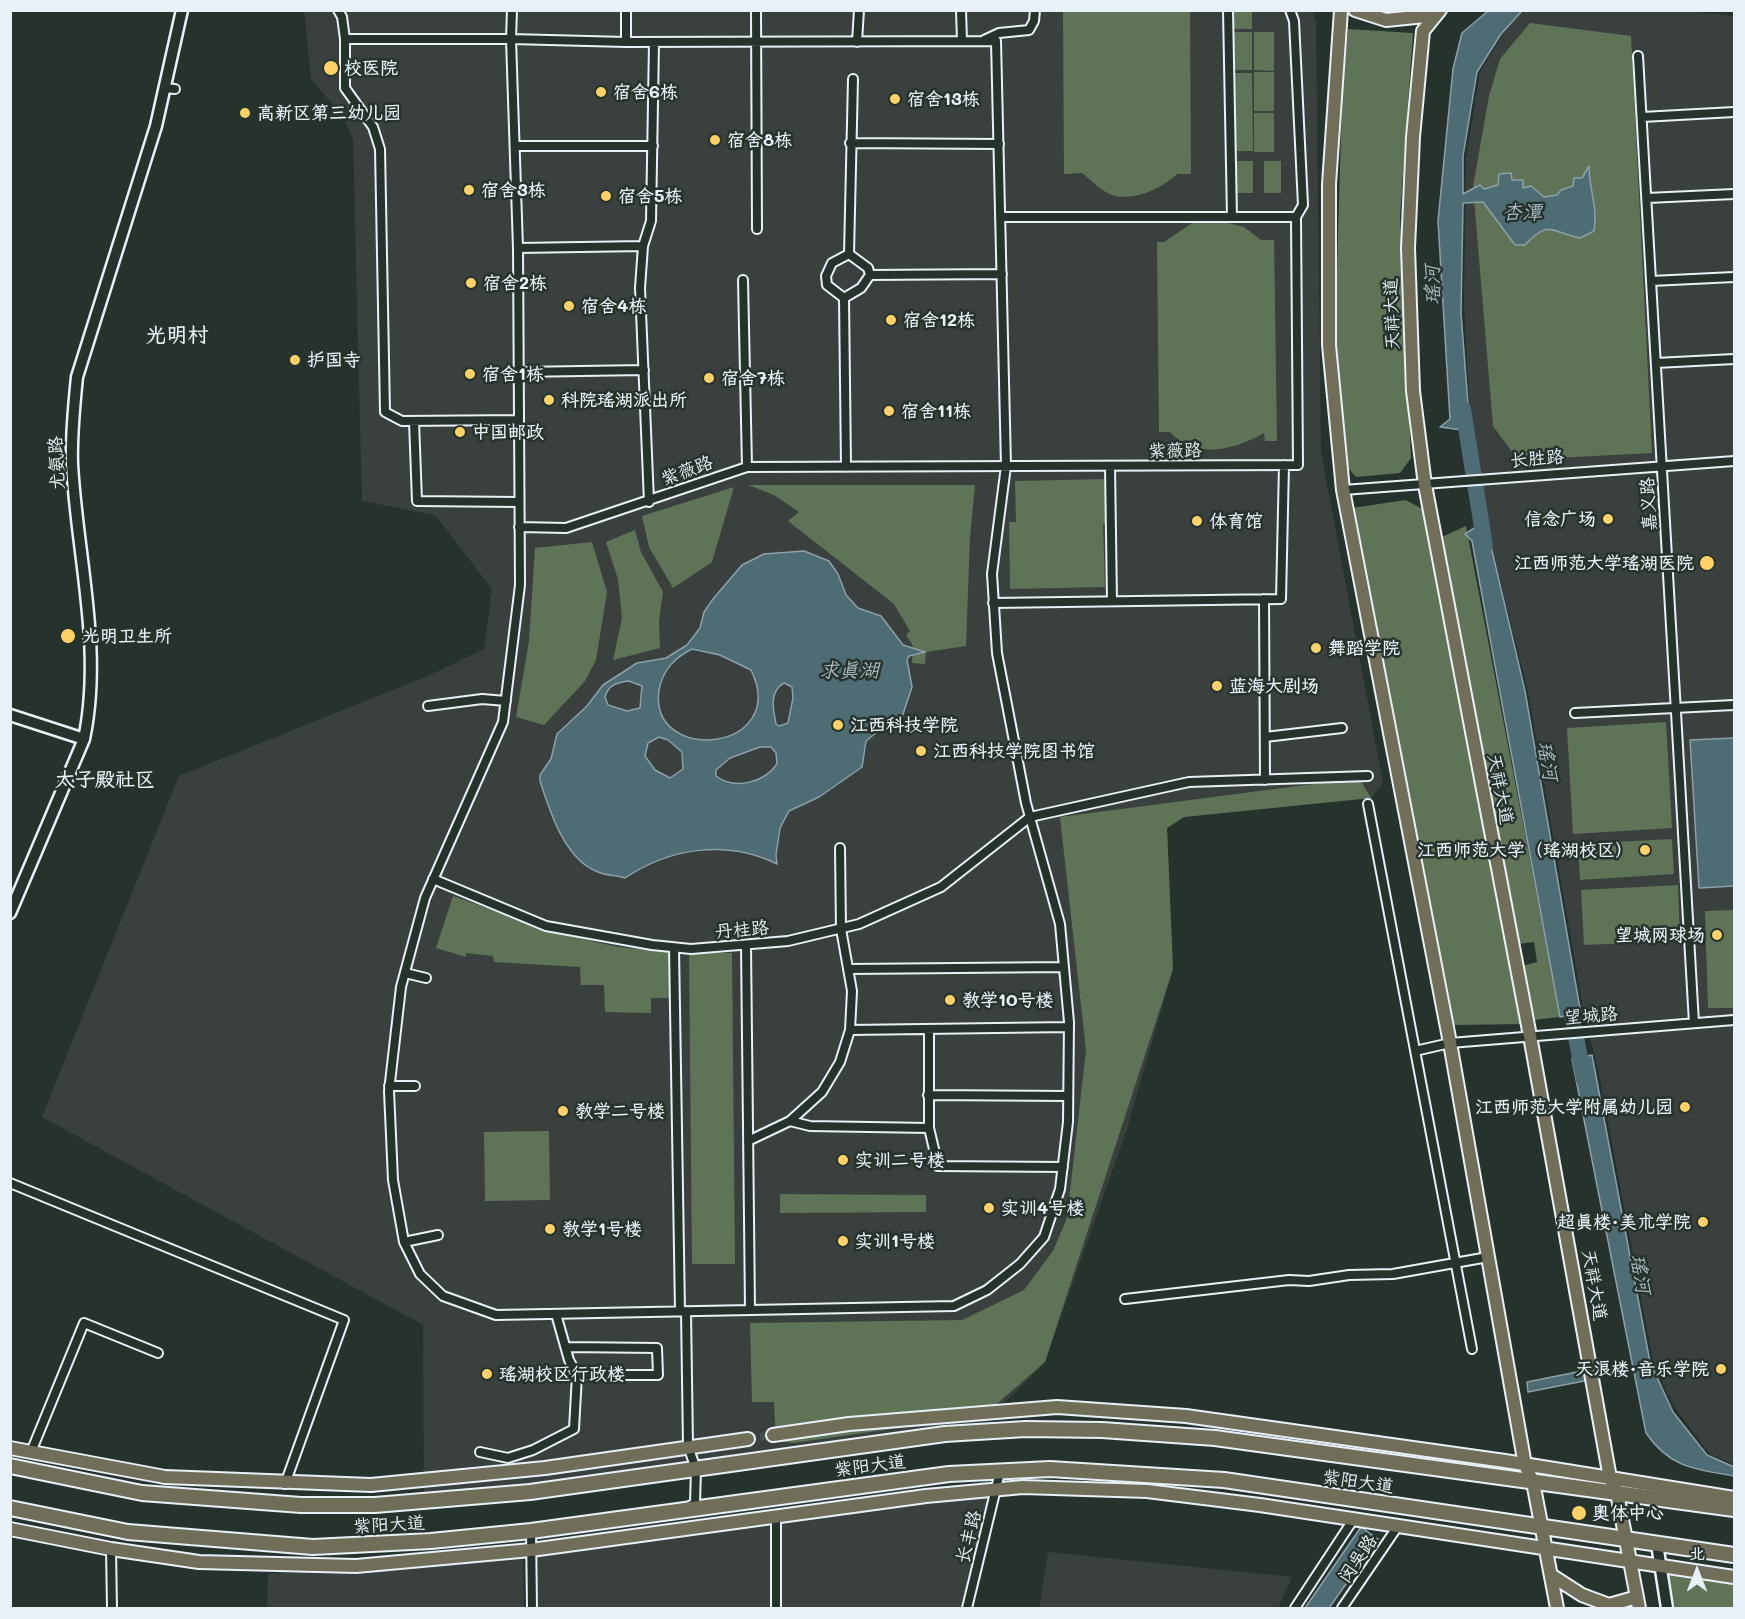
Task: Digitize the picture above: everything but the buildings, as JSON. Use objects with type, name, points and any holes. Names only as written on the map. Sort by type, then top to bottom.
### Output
[{"type":"highway","name":"紫阳大道","points":[[10,1466],[142,1493],[301,1505],[375,1505],[530,1492],[945,1434],[1037,1429],[1102,1430],[1215,1438],[1734,1509]]},
{"type":"highway","name":"紫阳大道","points":[[10,1508],[128,1532],[313,1546],[431,1541],[531,1531],[937,1476],[1050,1469],[1224,1480],[1734,1555]]},
{"type":"main road","name":"尤氨路","points":[[10,913],[84,739],[90,711],[93,666],[72,464],[72,419],[77,377],[156,126],[170,89],[182,10]]},
{"type":"main road","points":[[1341,10],[1329,184],[1329,345],[1343,490],[1450,1043],[1526,1465],[1533,1482],[1557,1608]]},
{"type":"main road","points":[[1354,10],[1386,20],[1437,13]]},
{"type":"main road","name":"天祥大道","points":[[1437,13],[1423,31],[1413,137],[1408,248],[1413,391],[1425,485],[1536,1036],[1610,1478],[1617,1493],[1638,1603]]},
{"type":"main road","points":[[10,715],[84,739]]},
{"type":"main road","points":[[773,1435],[849,1424],[1058,1407],[1186,1416],[1526,1465],[1734,1498]]},
{"type":"main road","points":[[10,1448],[165,1477],[285,1484],[382,1484],[545,1468],[748,1438]]},
{"type":"main road","points":[[10,1529],[111,1549],[199,1562],[356,1566],[531,1550],[926,1496],[1023,1487],[1147,1491],[1734,1577]]},
{"type":"main road","points":[[1657,1545],[1667,1608]]},
{"type":"main road","points":[[1551,1575],[1582,1595],[1609,1605],[1638,1603]]},
{"type":"street","points":[[338,10],[345,39],[345,88],[373,128],[380,150],[385,412],[402,422],[519,420]]},
{"type":"street","points":[[345,39],[512,39],[626,42],[996,41],[1005,468],[992,574],[993,603],[997,661],[1030,817],[1060,924],[1068,1027],[1068,1096],[1060,1189],[1044,1237],[1020,1264],[987,1290],[954,1306],[496,1315],[443,1296],[420,1274],[404,1242],[393,1180],[389,1086],[405,973],[425,898],[503,722],[520,585],[518,248],[512,39],[512,10]]},
{"type":"street","points":[[626,10],[626,42]]},
{"type":"street","points":[[756,10],[757,230]]},
{"type":"street","points":[[857,42],[859,10]]},
{"type":"street","points":[[961,10],[962,41]]},
{"type":"street","points":[[984,41],[999,33],[1029,30],[1035,21],[1035,10]]},
{"type":"street","points":[[1228,10],[1232,217]]},
{"type":"street","points":[[993,603],[1281,599],[1284,465],[1298,465],[1296,217],[1303,205],[1294,21],[1290,10]]},
{"type":"street","points":[[649,502],[640,288],[644,246],[651,221],[654,42]]},
{"type":"street","name":"嘉义路","points":[[1638,56],[1694,1023]]},
{"type":"street","points":[[849,254],[853,79]]},
{"type":"street","points":[[1642,117],[1734,112]]},
{"type":"street","points":[[850,143],[999,144]]},
{"type":"street","points":[[515,146],[653,146]]},
{"type":"street","points":[[1647,198],[1734,194]]},
{"type":"street","points":[[1000,217],[1296,217]]},
{"type":"street","points":[[518,248],[644,246]]},
{"type":"street","points":[[849,254],[868,268],[870,275]]},
{"type":"street","points":[[844,298],[827,285],[826,276],[832,263],[849,254]]},
{"type":"street","points":[[870,275],[1002,274]]},
{"type":"street","points":[[844,298],[861,288],[870,275]]},
{"type":"street","points":[[1651,281],[1734,277]]},
{"type":"street","points":[[743,280],[747,467]]},
{"type":"street","points":[[844,298],[846,467]]},
{"type":"street","points":[[1656,363],[1734,359]]},
{"type":"street","points":[[519,372],[644,370]]},
{"type":"street","points":[[414,421],[417,501],[519,502]]},
{"type":"street","name":"长胜路","points":[[1343,490],[1662,464],[1734,461]]},
{"type":"street","name":"紫薇路","points":[[519,527],[566,528],[649,502],[747,467],[1005,468],[1284,465]]},
{"type":"street","points":[[1110,467],[1112,602]]},
{"type":"street","points":[[1264,599],[1265,780]]},
{"type":"street","points":[[428,706],[482,699],[506,701]]},
{"type":"street","points":[[1575,713],[1734,705]]},
{"type":"street","points":[[1265,737],[1342,728]]},
{"type":"street","points":[[1030,817],[1189,782],[1368,777]]},
{"type":"street","points":[[1368,804],[1472,1349]]},
{"type":"street","name":"丹桂路","points":[[433,879],[546,926],[674,948],[691,949],[788,941],[859,924],[941,887],[1030,817]]},
{"type":"street","points":[[748,1141],[790,1121],[822,1092],[840,1062],[850,1030],[850,969],[841,929],[840,848]]},
{"type":"street","points":[[746,945],[750,1310]]},
{"type":"street","points":[[674,948],[688,1446],[696,1468],[695,1503],[683,1509]]},
{"type":"street","points":[[850,969],[1064,967]]},
{"type":"street","points":[[405,973],[426,978]]},
{"type":"street","name":"望城路","points":[[1415,1051],[1450,1043],[1734,1020]]},
{"type":"street","points":[[850,1030],[1068,1027]]},
{"type":"street","points":[[929,1029],[928,1128],[938,1166],[1063,1167]]},
{"type":"street","points":[[389,1086],[415,1086]]},
{"type":"street","points":[[928,1095],[1068,1096]]},
{"type":"street","points":[[790,1121],[810,1126],[928,1128]]},
{"type":"street","points":[[10,1183],[344,1320],[285,1484]]},
{"type":"street","points":[[404,1242],[438,1234]]},
{"type":"street","points":[[1125,1299],[1289,1280],[1309,1281],[1349,1275],[1393,1274],[1488,1257]]},
{"type":"street","points":[[480,1452],[508,1458],[532,1450],[574,1429],[577,1375],[556,1314]]},
{"type":"street","points":[[31,1452],[84,1323],[158,1353]]},
{"type":"street","points":[[566,1347],[657,1348],[658,1375],[577,1375]]},
{"type":"street","name":"长丰路","points":[[967,1608],[1000,1472]]},
{"type":"street","points":[[776,1517],[776,1608]]},
{"type":"street","points":[[1295,1608],[1353,1520]]},
{"type":"street","name":"闵吴路","points":[[1342,1608],[1398,1526]]},
{"type":"street","points":[[531,1531],[532,1608]]},
{"type":"street","points":[[111,1549],[112,1608]]},
{"type":"shaded area","name":"江西师范大学（瑶湖校区）","points":[[1675,10],[1734,16],[1734,1464],[1710,1454],[1673,1405],[1653,1361],[1599,1074],[1583,1008],[1528,691],[1492,548],[1470,415],[1464,304],[1466,158],[1480,72],[1507,28],[1524,11]]},
{"type":"shaded area","name":"江西科技学院","points":[[304,11],[1312,11],[1316,22],[1321,452],[1383,783],[1371,798],[1184,817],[1167,828],[1173,969],[1127,1129],[1045,1362],[986,1422],[546,1489],[424,1497],[423,1325],[42,1117],[179,776],[430,675],[484,649],[492,589],[435,515],[362,501],[353,140],[344,118],[311,79]]},
{"type":"shaded area","points":[[990,1494],[961,1608],[780,1608],[781,1521]]},
{"type":"shaded area","points":[[773,1524],[772,1608],[536,1608],[535,1556]]},
{"type":"shaded area","points":[[1048,1552],[1292,1577],[1278,1608],[1039,1608]]},
{"type":"shaded area","points":[[523,1559],[524,1608],[267,1608],[268,1574]]},
{"type":"green space","points":[[1063,11],[1190,11],[1191,174],[1177,174],[1156,189],[1129,197],[1120,197],[1104,191],[1082,173],[1064,174]]},
{"type":"green space","points":[[1232,11],[1252,11],[1252,29],[1232,29]]},
{"type":"green space","points":[[1530,23],[1631,36],[1652,453],[1518,460],[1493,426],[1473,187],[1489,96],[1500,59]]},
{"type":"green space","points":[[1348,29],[1413,33],[1400,217],[1411,458],[1400,473],[1356,477],[1349,469],[1335,339],[1342,100]]},
{"type":"green space","points":[[1232,32],[1252,32],[1252,70],[1232,70]]},
{"type":"green space","points":[[1254,32],[1274,32],[1274,71],[1254,70]]},
{"type":"green space","points":[[1254,72],[1274,72],[1274,111],[1254,111]]},
{"type":"green space","points":[[1233,73],[1252,73],[1253,151],[1233,151]]},
{"type":"green space","points":[[1254,113],[1274,113],[1274,152],[1254,152]]},
{"type":"green space","points":[[1236,161],[1253,161],[1253,193],[1237,193]]},
{"type":"green space","points":[[1264,161],[1281,161],[1281,193],[1264,193]]},
{"type":"green space","points":[[1216,220],[1244,227],[1261,240],[1274,240],[1277,441],[1265,441],[1264,433],[1228,448],[1203,449],[1180,441],[1170,432],[1159,432],[1157,242],[1164,242],[1192,223]]},
{"type":"green space","points":[[1107,479],[1108,524],[1103,524],[1105,587],[1010,589],[1009,522],[1016,522],[1015,481]]},
{"type":"green space","points":[[748,485],[975,485],[970,537],[966,646],[926,652],[925,664],[912,663],[913,646],[906,635],[910,631],[894,604],[788,521],[799,512],[774,495]]},
{"type":"green space","points":[[734,487],[712,562],[673,588],[649,547],[642,516]]},
{"type":"green space","points":[[1406,500],[1424,510],[1522,1024],[1454,1025],[1352,508]]},
{"type":"green space","points":[[1466,526],[1560,1017],[1533,1020],[1522,966],[1537,962],[1534,942],[1518,944],[1442,537]]},
{"type":"green space","points":[[635,530],[641,552],[663,592],[659,621],[660,648],[613,660],[622,618],[618,579],[606,542]]},
{"type":"green space","points":[[592,542],[607,592],[596,660],[585,681],[544,725],[516,717],[529,641],[535,548]]},
{"type":"green space","points":[[1666,722],[1672,828],[1573,834],[1567,728]]},
{"type":"green space","points":[[1359,778],[1371,798],[1184,817],[1167,828],[1173,969],[1045,1362],[983,1416],[793,1443],[776,1441],[774,1402],[752,1402],[750,1323],[962,1320],[1024,1290],[1053,1251],[1067,1218],[1086,1050],[1060,817]]},
{"type":"green space","points":[[1672,839],[1674,874],[1580,880],[1578,844]]},
{"type":"green space","points":[[1678,885],[1680,941],[1584,945],[1581,890]]},
{"type":"green space","points":[[453,896],[560,934],[618,947],[670,952],[671,998],[651,998],[651,1013],[605,1012],[604,985],[581,985],[580,967],[494,962],[493,956],[466,953],[466,957],[436,948]]},
{"type":"green space","points":[[1734,910],[1734,1008],[1708,1008],[1705,911]]},
{"type":"green space","points":[[689,953],[732,953],[735,1264],[692,1264]]},
{"type":"green space","points":[[549,1131],[550,1200],[485,1201],[484,1132]]},
{"type":"green space","points":[[780,1194],[926,1195],[926,1212],[780,1213]]},
{"type":"green space","points":[[1669,1574],[1734,1584],[1734,1608],[1675,1608]]},
{"type":"water","name":"杏潭","points":[[1488,11],[1522,11],[1501,34],[1477,72],[1463,156],[1463,194],[1480,185],[1484,189],[1498,185],[1499,174],[1511,173],[1512,180],[1523,180],[1523,188],[1531,186],[1544,197],[1557,195],[1561,190],[1573,186],[1574,178],[1582,178],[1589,166],[1595,222],[1594,231],[1580,238],[1550,229],[1540,232],[1525,245],[1515,245],[1483,202],[1463,203],[1461,313],[1470,431],[1440,427],[1450,419],[1438,221],[1453,69],[1462,33]]},
{"type":"water","points":[[1485,521],[1525,691],[1581,1012],[1560,1017],[1472,541],[1465,534]]},
{"type":"water","name":"求真湖","points":[[804,551],[829,561],[838,574],[846,595],[858,608],[881,616],[903,645],[925,652],[909,656],[907,660],[912,687],[900,723],[890,731],[877,732],[866,741],[862,767],[819,797],[789,811],[780,828],[777,864],[738,851],[699,850],[661,860],[625,878],[601,873],[586,866],[576,857],[560,834],[540,781],[540,775],[551,759],[557,734],[587,706],[603,685],[637,663],[666,658],[687,645],[700,628],[704,612],[713,599],[742,565],[764,554]],"holes":[[[692,649],[720,655],[751,670],[758,698],[752,718],[737,732],[716,739],[694,739],[674,730],[661,714],[659,690],[663,676],[670,665]],[[629,681],[642,686],[640,708],[627,711],[608,705],[605,697],[608,690],[617,683]],[[784,683],[792,687],[793,698],[788,723],[779,726],[776,724],[773,701],[779,686]],[[659,737],[668,740],[682,752],[683,769],[670,778],[655,770],[645,756],[648,743]],[[760,747],[771,747],[776,753],[777,764],[765,776],[757,780],[731,783],[716,776],[716,770],[730,758]]]},
{"type":"water","points":[[1734,738],[1734,886],[1699,888],[1690,740]]},
{"type":"water","points":[[1592,1055],[1650,1362],[1673,1412],[1707,1455],[1734,1467],[1734,1476],[1684,1465],[1664,1454],[1646,1433],[1572,1059]]},
{"type":"water","points":[[1587,1370],[1589,1380],[1528,1392],[1527,1382]]},
{"type":"water","points":[[1361,1527],[1378,1539],[1329,1608],[1305,1608]]},
{"type":"waterway","name":"瑶河","points":[[1463,409],[1485,546]]},
{"type":"waterway","name":"瑶河","points":[[1568,993],[1584,1080]]},
{"type":"tunnel","points":[[748,1439],[773,1435]]},
{"type":"place","name":"校医院","points":[[331,68]]},
{"type":"place","name":"宿舍6栋","points":[[601,92]]},
{"type":"place","name":"宿舍13栋","points":[[895,99]]},
{"type":"place","name":"高新区第三幼儿园","points":[[245,113]]},
{"type":"place","name":"宿舍8栋","points":[[715,140]]},
{"type":"place","name":"宿舍3栋","points":[[469,190]]},
{"type":"place","name":"宿舍5栋","points":[[606,196]]},
{"type":"place","name":"宿舍2栋","points":[[471,283]]},
{"type":"place","name":"宿舍4栋","points":[[569,306]]},
{"type":"place","name":"宿舍12栋","points":[[891,320]]},
{"type":"place","name":"护国寺","points":[[295,360]]},
{"type":"place","name":"宿舍1栋","points":[[470,374]]},
{"type":"place","name":"宿舍7栋","points":[[709,378]]},
{"type":"place","name":"科院瑶湖派出所","points":[[549,400]]},
{"type":"place","name":"宿舍11栋","points":[[889,411]]},
{"type":"place","name":"中国邮政","points":[[460,432]]},
{"type":"place","name":"信念广场","points":[[1608,519]]},
{"type":"place","name":"体育馆","points":[[1197,521]]},
{"type":"place","name":"江西师范大学瑶湖医院","points":[[1707,563]]},
{"type":"place","name":"光明卫生所","points":[[68,636]]},
{"type":"place","name":"舞蹈学院","points":[[1316,648]]},
{"type":"place","name":"蓝海大剧场","points":[[1217,686]]},
{"type":"place","name":"江西科技学院","points":[[838,725]]},
{"type":"place","name":"江西科技学院图书馆","points":[[921,751]]},
{"type":"place","name":"江西师范大学（瑶湖校区）","points":[[1645,850]]},
{"type":"place","name":"望城网球场","points":[[1717,935]]},
{"type":"place","name":"教学10号楼","points":[[950,1000]]},
{"type":"place","name":"江西师范大学附属幼儿园","points":[[1685,1107]]},
{"type":"place","name":"教学二号楼","points":[[563,1111]]},
{"type":"place","name":"实训二号楼","points":[[843,1160]]},
{"type":"place","name":"实训4号楼","points":[[989,1208]]},
{"type":"place","name":"超真楼·美术学院","points":[[1703,1222]]},
{"type":"place","name":"教学1号楼","points":[[550,1229]]},
{"type":"place","name":"实训1号楼","points":[[843,1241]]},
{"type":"place","name":"天浪楼·音乐学院","points":[[1721,1369]]},
{"type":"place","name":"瑶湖校区行政楼","points":[[487,1374]]},
{"type":"place","name":"奥体中心","points":[[1579,1513]]},
{"type":"district","name":"光明村","points":[[177,336]]},
{"type":"district","name":"太子殿社区","points":[[105,780]]}]
